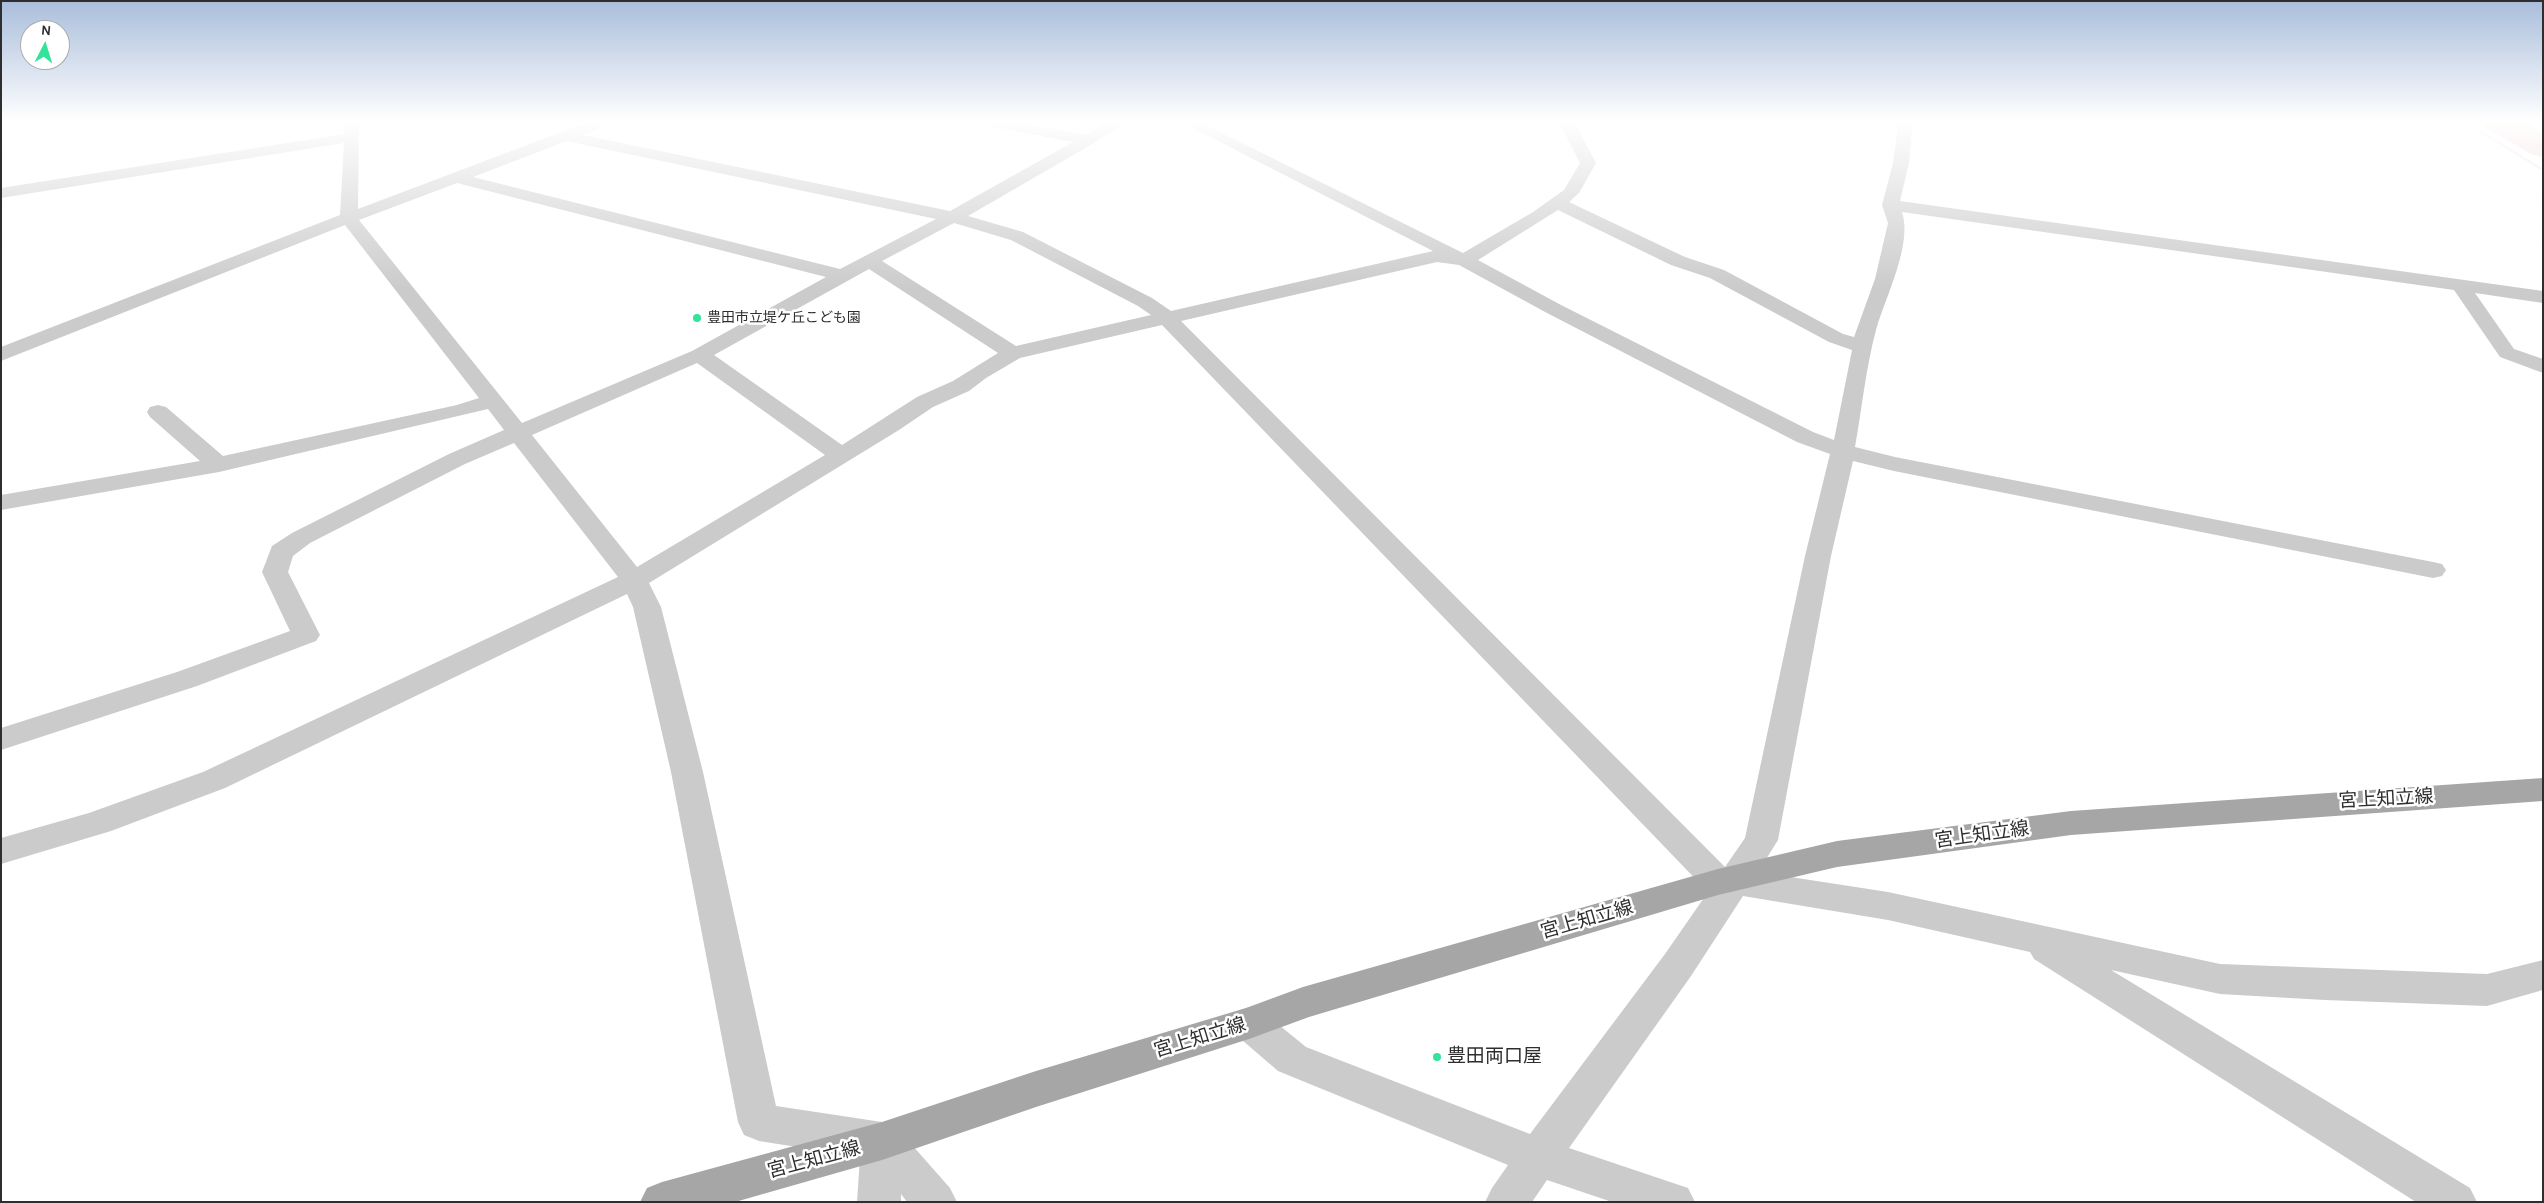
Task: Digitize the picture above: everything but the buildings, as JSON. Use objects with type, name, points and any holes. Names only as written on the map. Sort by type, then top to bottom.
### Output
[{"type":"main road","name":"宮上知立線","points":[[662,1202],[882,1141],[1036,1089],[1249,1023],[1303,1003],[1726,881],[1838,854],[2071,822],[2543,789]]},
{"type":"street","points":[[1,193],[107,176]]},
{"type":"street","points":[[351,176],[349,219],[491,400],[520,433],[634,580],[647,607],[687,772],[759,1122],[882,1141],[935,1202]]},
{"type":"street","points":[[1,355],[227,264],[464,176]]},
{"type":"street","points":[[758,176],[953,217],[1017,236],[1145,302],[1166,317],[1726,881],[1888,906],[2220,980],[2325,986],[2487,990],[2543,975]]},
{"type":"street","points":[[1,739],[177,683],[306,636],[275,572],[281,552],[302,538],[457,459],[699,355],[1025,176]]},
{"type":"street","points":[[1296,176],[1464,260],[1554,310],[1806,438],[1843,451],[1894,464],[2433,570]]},
{"type":"street","points":[[1,851],[99,822],[214,780],[634,580],[925,402],[961,386],[978,373],[1013,353],[1437,256],[1464,260],[1558,203],[1571,193],[1581,176]]},
{"type":"street","points":[[1507,1202],[1678,966],[1726,881],[1761,840],[1818,556],[1843,451],[1866,330],[1885,279],[1897,223],[1891,205],[1898,176]]},
{"type":"street","points":[[459,178],[843,276]]},
{"type":"street","points":[[1558,203],[1678,261],[1717,274],[1836,338],[1864,347]]},
{"type":"street","points":[[1891,205],[2543,297]]},
{"type":"street","points":[[869,261],[1013,353]]},
{"type":"street","points":[[2460,284],[2507,353],[2543,367]]},
{"type":"street","points":[[699,355],[841,455]]},
{"type":"street","points":[[1,503],[94,490],[219,465],[463,410],[491,400]]},
{"type":"street","points":[[158,412],[219,465]]},
{"type":"street","points":[[2031,939],[2310,1114],[2455,1202]]},
{"type":"street","points":[[1249,1023],[1292,1059],[1538,1157],[1673,1202]]},
{"type":"street","points":[[879,1202],[882,1141]]},
{"type":"place","name":"豊田市立堤ケ丘こども園","points":[[697,318]]},
{"type":"place","name":"豊田両口屋","points":[[1437,1057]]}]
